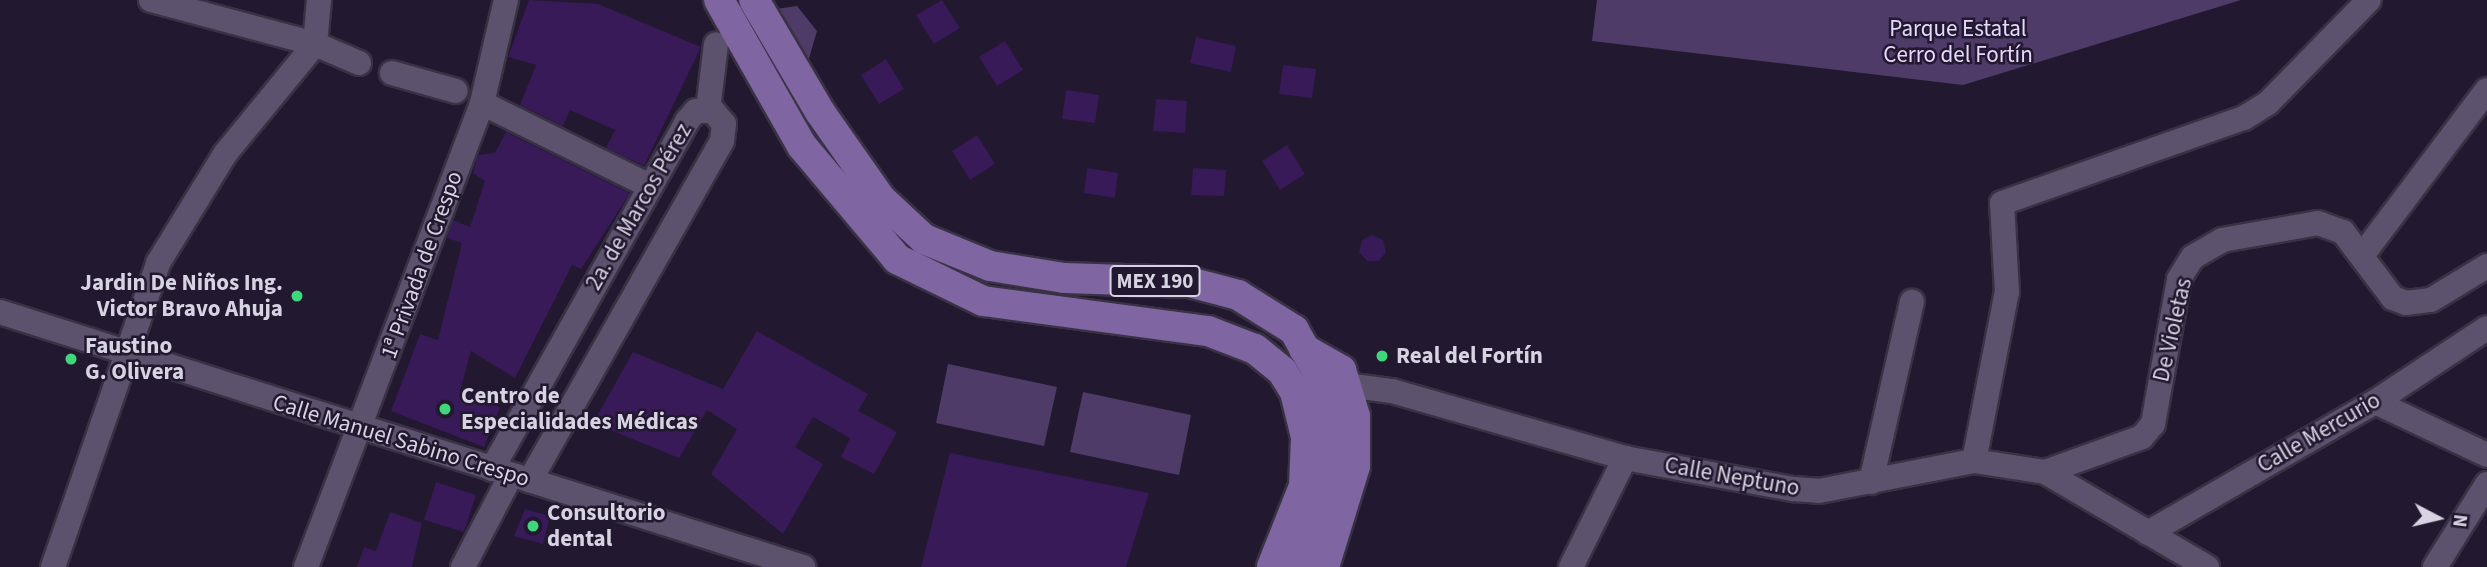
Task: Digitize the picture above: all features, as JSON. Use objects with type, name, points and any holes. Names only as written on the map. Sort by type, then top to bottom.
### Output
[{"type":"main road","name":"MEX 190","points":[[719,0],[802,146],[897,259],[983,302],[1196,329],[1255,349],[1295,392],[1306,438],[1304,486],[1272,567]]},
{"type":"main road","name":"MEX 190","points":[[754,0],[843,145],[881,199],[924,239],[990,266],[1064,278],[1189,282],[1238,295],[1278,316],[1307,349]]},
{"type":"main road","points":[[1255,349],[1307,349],[1329,357],[1355,466],[1324,567]]},
{"type":"main road","points":[[1301,567],[1328,497],[1335,446],[1336,384]]},
{"type":"street","points":[[150,0],[315,44],[379,69],[456,91]]},
{"type":"street","points":[[53,567],[129,357],[159,263],[225,154],[315,44],[319,0]]},
{"type":"street","name":"1ª Privada de Crespo","points":[[306,567],[363,428],[482,103],[506,0]]},
{"type":"street","points":[[1974,461],[2007,292],[2002,203],[2244,118],[2268,103],[2369,0]]},
{"type":"street","points":[[708,110],[716,44]]},
{"type":"street","points":[[2364,253],[2487,90]]},
{"type":"street","points":[[482,103],[650,186]]},
{"type":"street","name":"2a. de Marcos Pérez","points":[[708,110],[722,120],[722,141],[511,475],[650,186],[690,116],[708,110]]},
{"type":"street","name":"De Violetas","points":[[2045,472],[2142,437],[2153,424],[2179,279],[2193,257],[2222,240],[2318,223],[2343,232],[2364,253],[2393,298],[2417,303],[2487,266]]},
{"type":"street","points":[[1871,482],[1912,302]]},
{"type":"street","name":"Calle Manuel Sabino Crespo","points":[[0,312],[129,357],[803,567]]},
{"type":"street","name":"Calle Mercurio","points":[[2148,533],[2375,402],[2487,328]]},
{"type":"street","name":"Calle Neptuno","points":[[1336,384],[1392,391],[1625,458],[1793,489],[1871,482],[1974,461],[2045,472],[2207,567]]},
{"type":"street","points":[[2375,402],[2487,455]]},
{"type":"street","points":[[1571,567],[1625,458]]},
{"type":"street","points":[[463,567],[511,475]]},
{"type":"street","points":[[2435,567],[2487,484]]},
{"type":"green space","name":"Parque Estatal Cerro del Fortín","points":[[1597,0],[2241,0],[1963,85],[1592,41]]},
{"type":"green space","points":[[797,6],[817,31],[808,62],[776,9]]},
{"type":"green space","points":[[948,364],[1057,387],[1044,446],[936,423]]},
{"type":"green space","points":[[1083,392],[1191,415],[1179,475],[1070,452]]},
{"type":"building","points":[[529,0],[598,4],[701,47],[644,166],[606,148],[615,130],[570,110],[563,126],[520,105],[536,65],[508,57]]},
{"type":"building","points":[[942,0],[960,28],[934,44],[916,15]]},
{"type":"building","points":[[1196,37],[1236,46],[1231,72],[1190,63]]},
{"type":"building","points":[[1005,41],[1023,70],[997,86],[979,57]]},
{"type":"building","points":[[886,59],[904,89],[879,104],[861,75]]},
{"type":"building","points":[[1283,65],[1316,69],[1312,98],[1279,94]]},
{"type":"building","points":[[1066,90],[1099,95],[1095,123],[1062,119]]},
{"type":"building","points":[[1156,99],[1187,101],[1185,133],[1153,131]]},
{"type":"building","points":[[506,132],[630,193],[581,269],[572,265],[515,378],[471,351],[460,391],[500,407],[484,447],[391,411],[420,334],[438,340],[462,243],[447,238],[453,220],[470,227],[485,181],[473,173],[478,155],[495,153]]},
{"type":"building","points":[[977,135],[995,164],[970,180],[952,151]]},
{"type":"building","points":[[1287,145],[1305,174],[1280,190],[1262,161]]},
{"type":"building","points":[[1087,168],[1118,173],[1115,198],[1084,193]]},
{"type":"building","points":[[1193,168],[1226,170],[1224,196],[1191,195]]},
{"type":"building","points":[[1372,235],[1383,240],[1386,252],[1379,261],[1367,261],[1359,252],[1362,240]]},
{"type":"building","points":[[757,331],[868,394],[858,411],[897,432],[874,474],[841,457],[850,438],[813,417],[795,447],[823,464],[783,534],[711,474],[737,429],[707,410],[679,458],[593,423],[633,352],[723,389]]},
{"type":"building","points":[[950,453],[1149,493],[1126,567],[921,567]]},
{"type":"building","points":[[436,482],[476,495],[464,532],[424,520]]},
{"type":"building","name":"Consultorio dental","points":[[525,509],[550,516],[543,544],[514,536]]},
{"type":"building","points":[[390,512],[422,523],[412,567],[357,567],[364,547],[376,551]]},
{"type":"place","name":"Jardin De Niños Ing. Victor Bravo Ahuja","points":[[297,296]]},
{"type":"place","name":"Real del Fortín","points":[[1382,356]]},
{"type":"place","name":"Faustino G. Olivera","points":[[71,359]]},
{"type":"place","name":"Centro de Especialidades Médicas","points":[[445,409]]},
{"type":"place","name":"Consultorio dental","points":[[533,526]]}]
